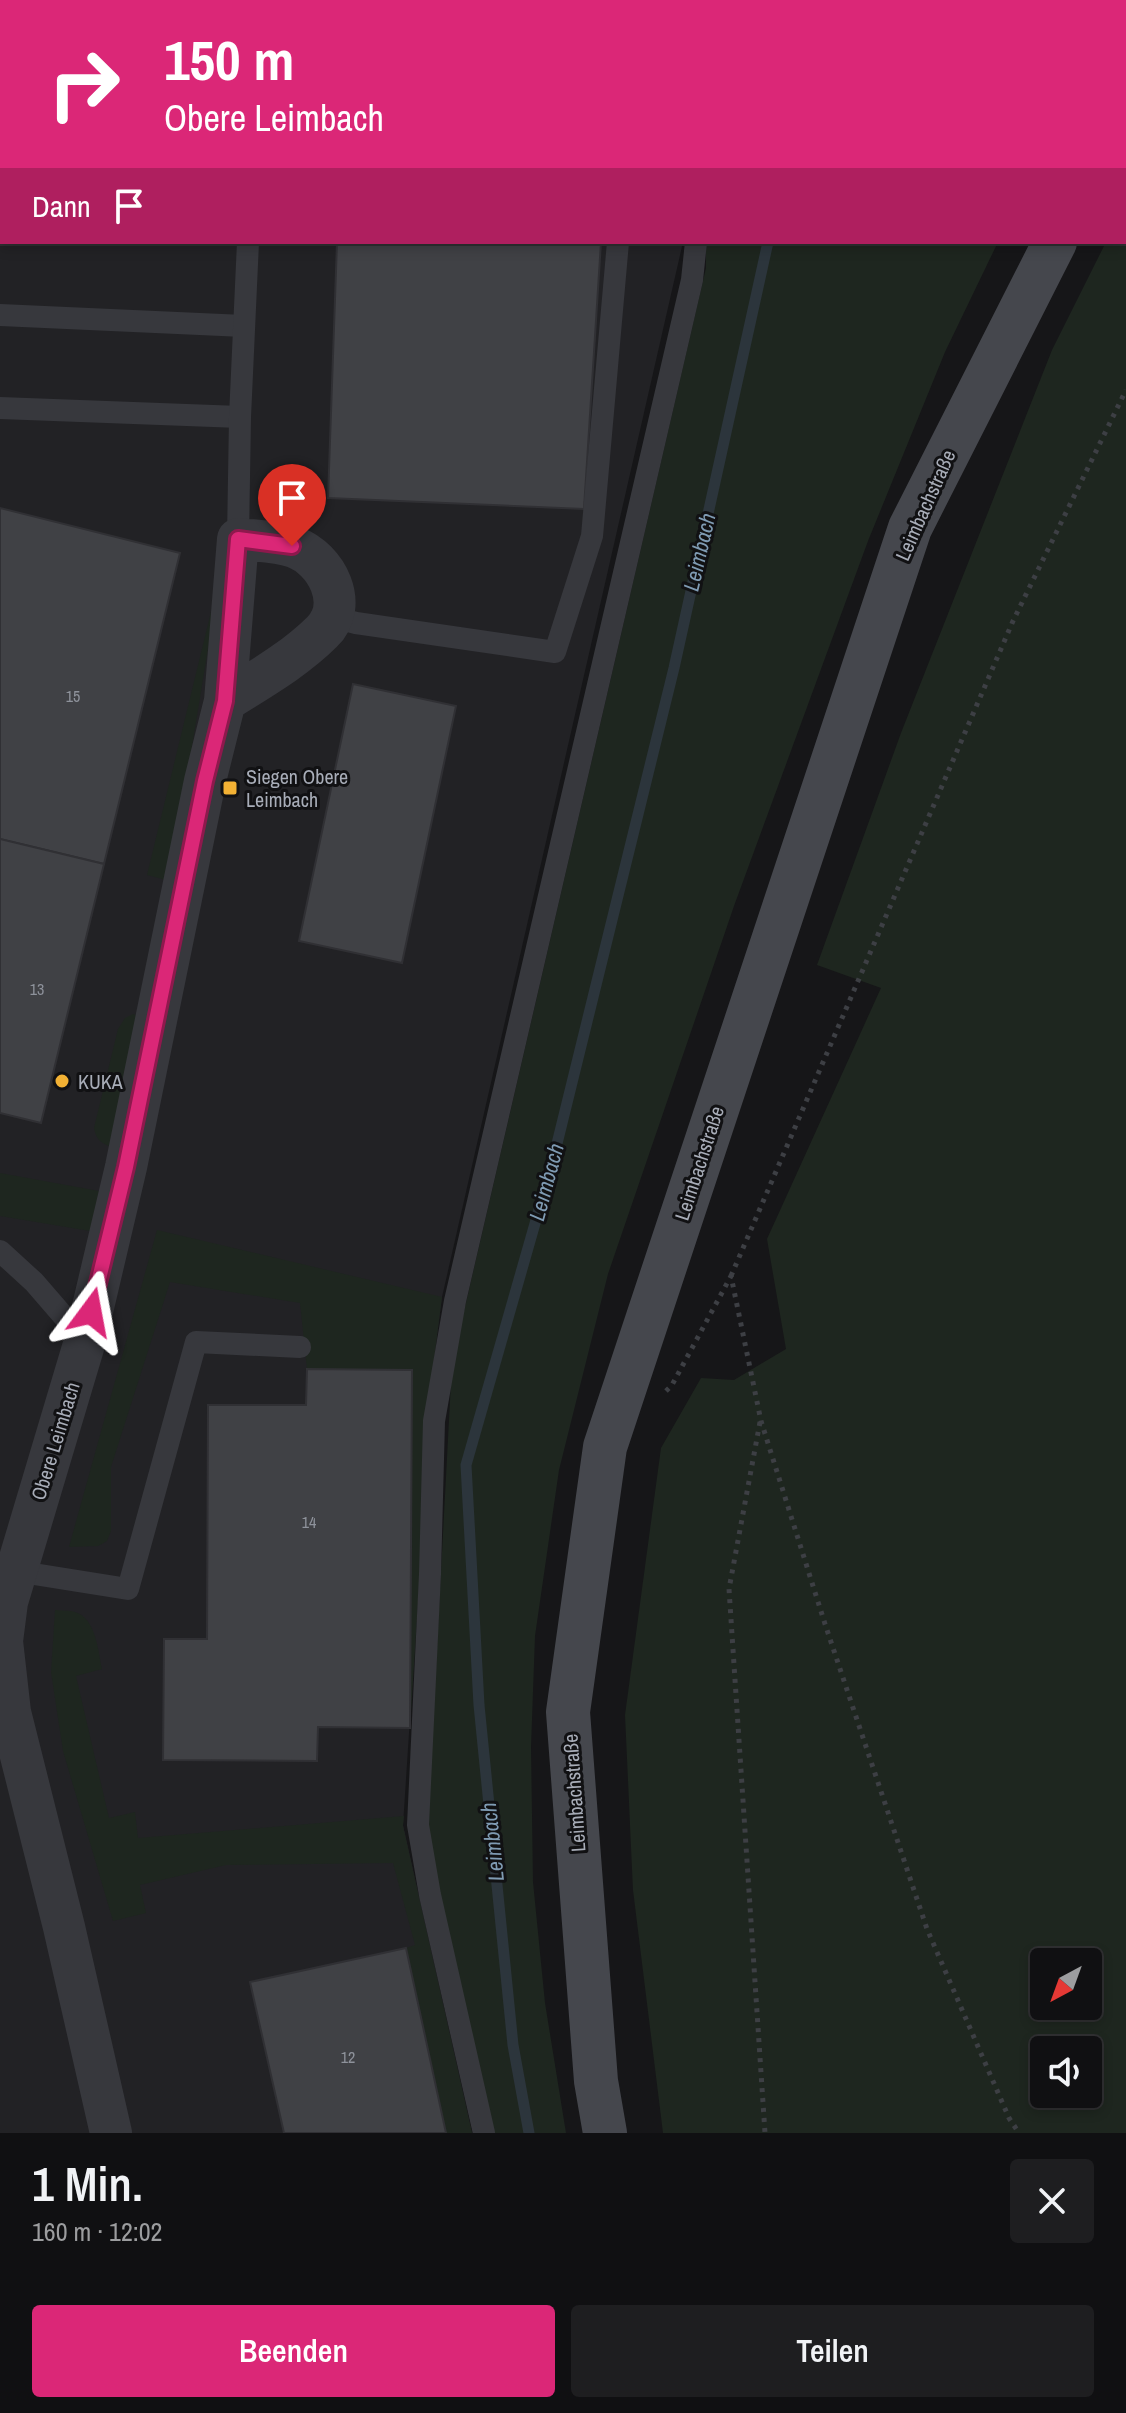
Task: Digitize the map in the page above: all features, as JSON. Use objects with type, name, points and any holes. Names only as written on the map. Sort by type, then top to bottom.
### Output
[{"type":"main road","name":"Leimbachstraße","points":[[605,2133],[596,2081],[568,1712],[605,1447],[910,528],[1054,244]]},
{"type":"street","points":[[225,701],[278,668],[323,631],[333,617],[335,596],[321,566],[308,554],[292,546],[238,539]]},
{"type":"street","name":"Obere Leimbach","points":[[111,2133],[64,1927],[5,1712],[2,1641],[15,1571],[85,1341],[126,1167],[202,795],[225,701],[238,539]]},
{"type":"lane","points":[[238,539],[248,244]]},
{"type":"lane","points":[[333,617],[555,652],[592,536],[618,244]]},
{"type":"lane","points":[[484,2133],[430,1895],[418,1825],[434,1421],[455,1301],[692,280],[696,244]]},
{"type":"lane","points":[[0,315],[244,326]]},
{"type":"lane","points":[[0,408],[240,417]]},
{"type":"lane","points":[[0,1251],[34,1282],[85,1341]]},
{"type":"lane","points":[[15,1571],[128,1589],[196,1342],[300,1347]]},
{"type":"path","points":[[661,1395],[672,1385],[731,1276],[1013,621],[1126,390]]},
{"type":"path","points":[[731,1276],[761,1421],[927,1929],[1009,2118],[1019,2133]]},
{"type":"path","points":[[761,1421],[729,1589],[765,2133]]},
{"type":"shaded area","points":[[0,244],[683,244],[442,1297],[433,1367],[403,1825],[472,2133],[0,2133]]},
{"type":"shaded area","points":[[706,244],[997,244],[945,352],[868,541],[734,906],[608,1274],[559,1470],[535,1636],[531,1747],[533,1882],[545,2003],[566,2133],[493,2133],[427,1837],[452,1363],[706,268]]},
{"type":"shaded area","points":[[1105,244],[1126,244],[1126,2133],[663,2133],[633,1890],[625,1715],[661,1448],[701,1378],[734,1380],[786,1349],[767,1239],[881,988],[817,965],[901,733],[1052,350]]},
{"type":"shaded area","points":[[220,575],[170,881],[147,875]]},
{"type":"shaded area","points":[[133,1014],[139,1016],[109,1146],[98,1139],[94,1128],[118,1029],[125,1018]]},
{"type":"shaded area","points":[[0,1173],[99,1191],[90,1231],[0,1216]]},
{"type":"shaded area","points":[[157,1230],[442,1297],[433,1367],[410,1728],[412,1370],[307,1369],[300,1303],[170,1282],[111,1467],[111,1531],[107,1541],[98,1546],[69,1547]]},
{"type":"shaded area","points":[[55,1610],[82,1615],[95,1636],[102,1669],[76,1676],[109,1818],[135,1812],[138,1838],[404,1816],[403,1826],[472,2133],[446,2133],[406,1948],[415,1945],[393,1863],[226,1865],[140,1885],[146,1913],[113,1921],[63,1751],[51,1672]]},
{"type":"building","points":[[337,244],[601,244],[584,509],[328,498]]},
{"type":"building","points":[[0,508],[180,553],[104,864],[0,839]]},
{"type":"building","points":[[353,684],[456,706],[402,963],[299,941]]},
{"type":"building","points":[[0,839],[104,864],[41,1123],[0,1113]]},
{"type":"building","points":[[307,1369],[412,1370],[410,1728],[318,1727],[317,1761],[163,1760],[164,1639],[207,1639],[208,1405],[306,1405]]},
{"type":"building","points":[[406,1948],[446,2133],[284,2133],[250,1982]]},
{"type":"waterway","name":"Leimbach","points":[[529,2133],[513,2045],[479,1705],[466,1465],[552,1164],[674,668],[768,244]]},
{"type":"place","name":"Siegen Obere Leimbach","points":[[230,788]]},
{"type":"place","name":"KUKA","points":[[62,1081]]},
{"type":"route","points":[[91,1312],[126,1167],[205,781],[225,701],[238,539],[292,546]]}]
